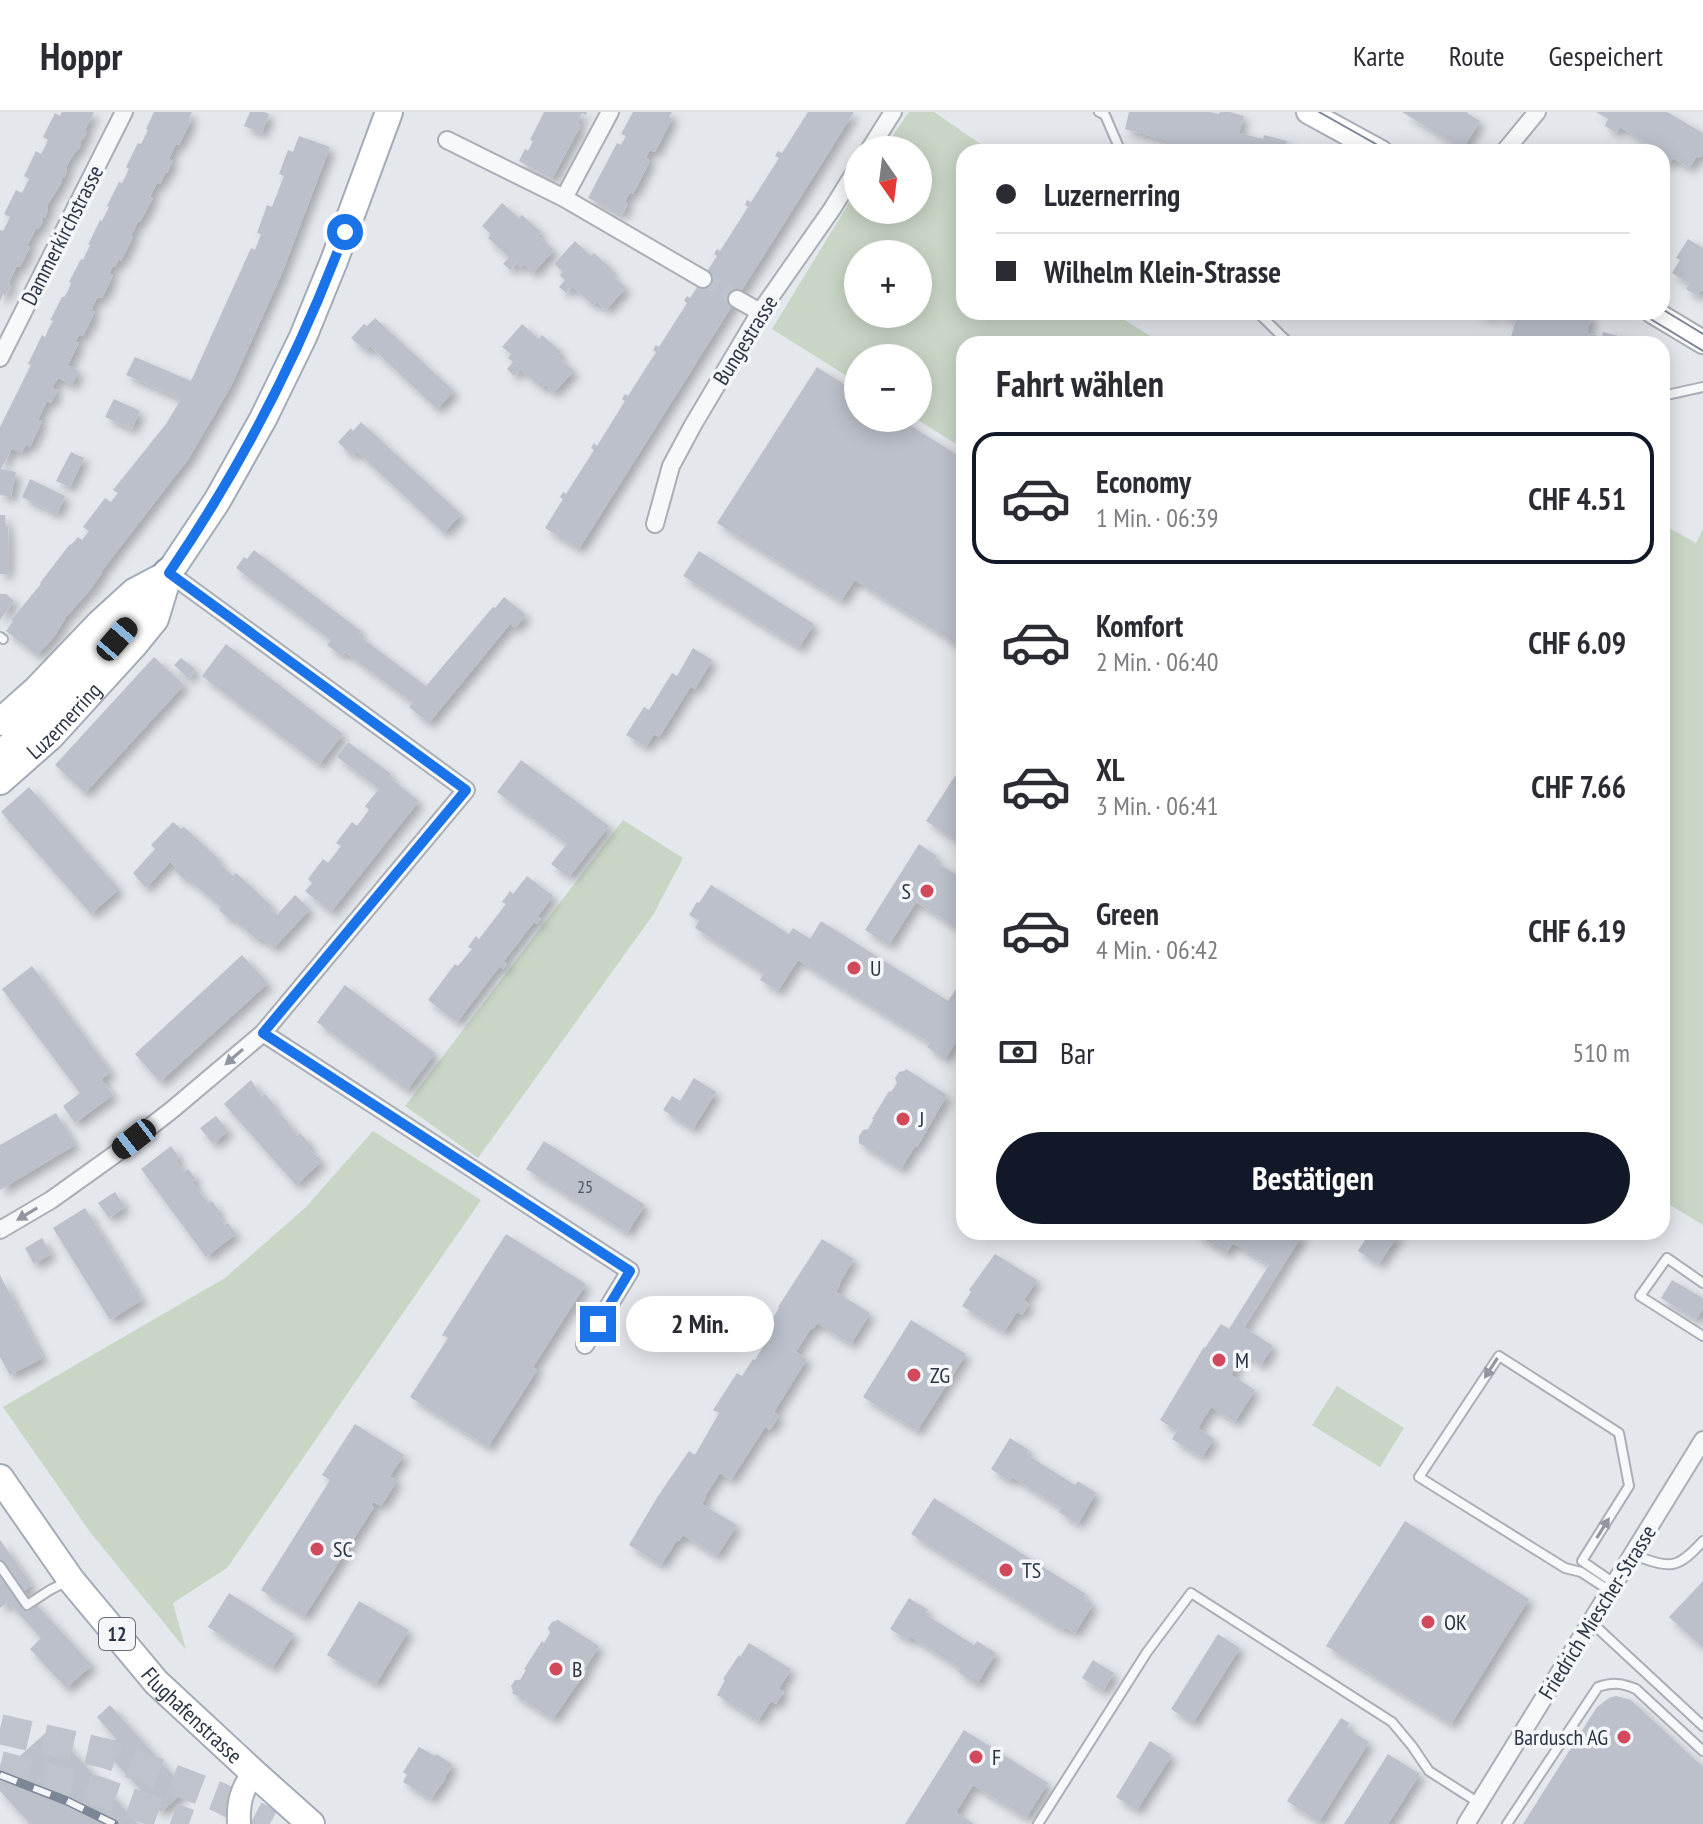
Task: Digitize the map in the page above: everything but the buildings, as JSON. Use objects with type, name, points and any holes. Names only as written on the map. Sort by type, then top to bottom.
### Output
[{"type":"highway","points":[[0,742],[38,708],[169,573]]},
{"type":"highway","points":[[0,757],[81,680],[135,619],[169,573]]},
{"type":"main road","name":"Luzernerring","points":[[0,781],[51,736],[155,619],[169,573],[217,501],[263,419],[303,337],[389,112]]},
{"type":"main road","points":[[1308,112],[1366,144]]},
{"type":"main road","points":[[1666,320],[1703,342]]},
{"type":"main road","name":"Luzernerring","points":[[0,722],[134,592],[169,573]]},
{"type":"main road","name":"Flughafenstrasse","points":[[0,1478],[11,1503],[156,1682],[311,1824]]},
{"type":"main road","points":[[239,1824],[243,1786],[254,1773]]},
{"type":"street","name":"Dammerkirchstrasse","points":[[0,358],[124,112]]},
{"type":"street","points":[[564,198],[610,112]]},
{"type":"street","points":[[878,136],[893,112]]},
{"type":"street","points":[[1511,144],[1537,112]]},
{"type":"street","points":[[447,140],[564,198],[703,279]]},
{"type":"street","name":"Bungestrasse","points":[[655,524],[671,466],[693,425],[760,312],[844,190]]},
{"type":"street","points":[[737,299],[760,312]]},
{"type":"street","points":[[0,1230],[51,1200],[114,1155],[263,1033],[466,790],[169,573]]},
{"type":"street","points":[[263,1033],[630,1271],[585,1345]]},
{"type":"street","name":"Friedrich Miescher-Strasse","points":[[1466,1824],[1703,1440]]},
{"type":"lane","points":[[1099,112],[1105,115],[1118,144]]},
{"type":"lane","points":[[1265,320],[1282,336]]},
{"type":"lane","points":[[1670,394],[1703,387]]},
{"type":"lane","points":[[1702,1333],[1640,1296],[1667,1258],[1703,1283]]},
{"type":"lane","points":[[1499,1356],[1619,1433],[1629,1486],[1582,1561],[1612,1587],[1565,1568],[1419,1477],[1499,1356]]},
{"type":"lane","points":[[1632,1555],[1666,1565],[1686,1560],[1703,1541]]},
{"type":"lane","points":[[0,1566],[27,1605],[71,1580]]},
{"type":"lane","points":[[1038,1824],[1147,1652],[1191,1593],[1392,1722],[1429,1771],[1480,1803]]},
{"type":"lane","points":[[1591,1622],[1703,1726]]},
{"type":"lane","points":[[1507,1824],[1598,1687],[1611,1683],[1636,1689],[1703,1751]]},
{"type":"green space","points":[[909,112],[934,112],[980,144],[956,144],[956,320],[1125,320],[1150,336],[956,336],[956,444],[932,429],[932,344],[844,344],[844,374],[772,329],[844,211],[844,224],[932,224],[932,136],[893,136]]},
{"type":"green space","points":[[1670,528],[1696,543],[1703,529],[1703,1225],[1670,1205]]},
{"type":"green space","points":[[623,820],[683,858],[653,915],[478,1158],[405,1106]]},
{"type":"green space","points":[[373,1131],[481,1200],[227,1568],[173,1603],[186,1650],[90,1532],[3,1407],[225,1278],[305,1208]]},
{"type":"green space","points":[[1337,1386],[1404,1428],[1380,1467],[1312,1425]]},
{"type":"tunnel","points":[[703,279],[737,299]]},
{"type":"tunnel","points":[[0,1729],[108,1754],[219,1797],[270,1824]]},
{"type":"tunnel","points":[[0,1766],[100,1792],[189,1824]]},
{"type":"tram line","points":[[1319,112],[1376,144]]},
{"type":"tram line","points":[[1670,314],[1703,334]]},
{"type":"tram line","points":[[1652,320],[1703,351]]},
{"type":"railway","points":[[0,1775],[67,1801],[114,1824]]},
{"type":"place","name":"S","points":[[927,891]]},
{"type":"place","name":"U","points":[[854,968]]},
{"type":"place","name":"J","points":[[903,1119]]},
{"type":"place","name":"M","points":[[1219,1360]]},
{"type":"place","name":"ZG","points":[[914,1375]]},
{"type":"place","name":"SC","points":[[317,1549]]},
{"type":"place","name":"TS","points":[[1006,1570]]},
{"type":"place","name":"OK","points":[[1428,1622]]},
{"type":"place","name":"B","points":[[556,1669]]},
{"type":"place","name":"Bardusch AG","points":[[1624,1737]]},
{"type":"place","name":"F","points":[[976,1757]]},
{"type":"route","points":[[345,232],[303,337],[263,419],[217,501],[169,573],[466,790],[263,1033],[630,1271],[598,1324]]}]
